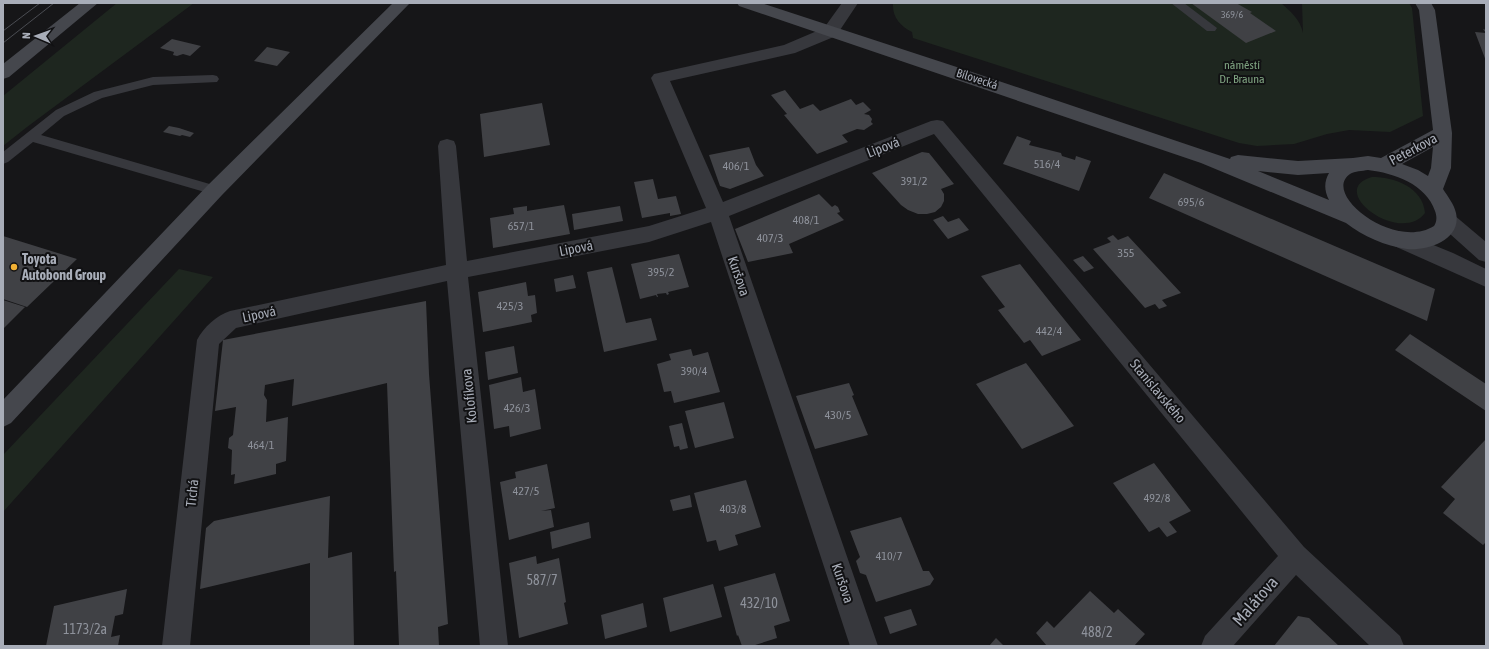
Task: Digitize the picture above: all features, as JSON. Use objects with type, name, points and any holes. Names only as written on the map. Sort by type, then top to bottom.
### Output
[{"type":"street","points":[[3,73],[90,3]]},
{"type":"street","points":[[3,416],[216,190],[402,3]]},
{"type":"street","name":"Bílovecká","points":[[745,3],[830,32],[970,76],[1208,158]]},
{"type":"street","points":[[830,32],[850,3]]},
{"type":"street","points":[[1427,5],[1443,133],[1441,168],[1433,190]]},
{"type":"street","name":"Kuršova","points":[[830,32],[789,49],[660,78],[718,212],[864,646]]},
{"type":"street","name":"Lipová","points":[[208,340],[230,320],[457,271],[649,234],[718,212],[937,126]]},
{"type":"street","name":"Stanislavského","points":[[937,126],[1295,556],[1390,646]]},
{"type":"street","name":"Peterkova","points":[[1383,165],[1443,133]]},
{"type":"street","name":"Kolofíkova","points":[[448,146],[457,271],[494,646]]},
{"type":"street","points":[[1208,158],[1260,165],[1298,168],[1368,163],[1383,165],[1400,170],[1417,178],[1433,190],[1446,209],[1447,220],[1445,227],[1441,232],[1430,238],[1416,241],[1399,239]]},
{"type":"street","points":[[1208,158],[1351,217],[1366,227],[1446,259],[1486,279]]},
{"type":"street","points":[[1351,217],[1339,203],[1334,191],[1335,180],[1338,174],[1342,170],[1352,165]]},
{"type":"street","points":[[1447,220],[1486,254]]},
{"type":"street","name":"Tichá","points":[[176,646],[208,340]]},
{"type":"street","name":"Malátova","points":[[1215,646],[1295,556]]},
{"type":"lane","points":[[1176,3],[1211,28]]},
{"type":"lane","points":[[3,160],[60,113],[98,95],[153,81],[212,79]]},
{"type":"lane","points":[[31,136],[216,190]]},
{"type":"green space","points":[[117,3],[194,3],[3,146],[3,96]]},
{"type":"green space","name":"náměstí Dr. Brauna","points":[[893,3],[1281,3],[1292,13],[1302,28],[1303,33],[1302,3],[1409,3],[1412,8],[1423,116],[1390,132],[1349,130],[1327,134],[1294,144],[1257,146],[1239,143],[913,38],[912,32],[900,24],[895,17]]},
{"type":"green space","points":[[1372,177],[1381,177],[1406,185],[1419,196],[1425,213],[1414,221],[1400,223],[1385,220],[1372,212],[1362,203],[1357,193],[1360,184]]},
{"type":"green space","points":[[179,269],[213,277],[3,512],[3,455]]},
{"type":"building","points":[[1191,3],[1236,3],[1252,12],[1250,13],[1276,31],[1246,43]]},
{"type":"building","points":[[1475,32],[1486,33],[1486,61]]},
{"type":"building","points":[[172,39],[201,46],[190,56],[183,54],[177,56],[173,55],[174,52],[160,48]]},
{"type":"building","points":[[267,47],[290,52],[277,66],[254,61]]},
{"type":"building","points":[[785,90],[800,109],[813,104],[820,111],[851,99],[856,105],[863,102],[871,110],[864,114],[869,115],[873,124],[864,130],[857,129],[842,135],[848,142],[817,154],[784,115],[787,114],[771,95]]},
{"type":"building","points":[[542,103],[550,145],[484,157],[480,114]]},
{"type":"building","points":[[169,126],[194,133],[190,137],[163,132]]},
{"type":"building","points":[[1017,136],[1031,141],[1029,145],[1061,153],[1062,156],[1075,160],[1076,156],[1091,161],[1079,191],[1003,164]]},
{"type":"building","points":[[749,147],[756,165],[764,176],[730,189],[720,186],[709,155]]},
{"type":"building","points":[[922,152],[929,153],[954,184],[941,189],[944,194],[944,201],[941,207],[935,212],[927,214],[918,214],[901,205],[872,173]]},
{"type":"building","points":[[1164,173],[1435,289],[1427,321],[1149,198]]},
{"type":"building","points":[[653,179],[658,199],[676,196],[681,214],[670,216],[670,213],[642,218],[634,182]]},
{"type":"building","points":[[819,194],[832,207],[835,205],[838,207],[840,212],[837,213],[844,220],[789,244],[793,253],[748,262],[735,229]]},
{"type":"building","points":[[564,205],[570,234],[493,248],[490,218],[514,214],[513,208],[527,206],[527,211]]},
{"type":"building","points":[[620,206],[623,221],[574,230],[572,214]]},
{"type":"building","points":[[943,216],[948,222],[959,218],[969,230],[948,239],[933,220]]},
{"type":"building","points":[[1113,235],[1118,240],[1128,236],[1181,293],[1162,300],[1167,306],[1159,309],[1155,304],[1145,308],[1093,249],[1111,242],[1107,238]]},
{"type":"building","points":[[3,236],[77,259],[27,307],[3,299]]},
{"type":"building","points":[[679,254],[689,287],[668,292],[669,294],[667,295],[666,293],[657,294],[658,297],[656,295],[640,299],[631,264]]},
{"type":"building","points":[[1083,256],[1094,268],[1084,272],[1073,260]]},
{"type":"building","points":[[1020,264],[1081,340],[1042,356],[1030,340],[1024,343],[998,310],[1005,307],[981,276]]},
{"type":"building","points":[[612,267],[626,323],[651,318],[657,340],[604,352],[587,272]]},
{"type":"building","points":[[573,275],[576,288],[556,292],[554,279]]},
{"type":"building","points":[[526,282],[528,296],[535,295],[537,313],[531,315],[532,322],[483,332],[478,292]]},
{"type":"building","points":[[3,300],[25,307],[3,329]]},
{"type":"building","points":[[426,301],[429,374],[448,624],[438,627],[439,646],[399,646],[396,571],[394,572],[387,383],[292,406],[294,379],[265,385],[264,395],[267,400],[266,422],[288,417],[286,461],[276,464],[276,474],[234,484],[235,474],[231,475],[232,450],[228,448],[229,438],[233,435],[236,407],[215,411],[223,340]]},
{"type":"building","points":[[1410,334],[1486,384],[1486,411],[1395,350]]},
{"type":"building","points":[[514,346],[518,373],[488,380],[485,352]]},
{"type":"building","points":[[691,349],[693,356],[708,352],[720,392],[674,403],[671,391],[664,392],[657,364],[671,360],[669,354]]},
{"type":"building","points":[[1026,363],[1074,426],[1022,449],[976,384]]},
{"type":"building","points":[[521,377],[523,392],[535,389],[541,429],[510,437],[509,426],[494,429],[489,385]]},
{"type":"building","points":[[849,383],[854,395],[852,396],[868,435],[815,449],[796,396]]},
{"type":"building","points":[[724,402],[734,438],[695,448],[685,411]]},
{"type":"building","points":[[682,423],[688,448],[680,450],[679,446],[674,447],[669,426]]},
{"type":"building","points":[[1486,439],[1486,542],[1483,545],[1443,513],[1455,499],[1441,487]]},
{"type":"building","points":[[1154,463],[1191,511],[1169,522],[1177,532],[1167,537],[1159,527],[1149,532],[1113,483]]},
{"type":"building","points":[[547,464],[555,508],[541,511],[551,510],[554,527],[509,540],[500,482],[516,478],[515,472]]},
{"type":"building","points":[[746,480],[761,527],[735,535],[738,545],[719,551],[716,540],[707,542],[694,493]]},
{"type":"building","points":[[690,495],[692,507],[673,511],[670,500]]},
{"type":"building","points":[[330,496],[328,558],[352,552],[354,646],[310,646],[310,563],[200,589],[206,528],[214,521]]},
{"type":"building","points":[[901,517],[923,571],[929,571],[934,579],[930,585],[876,602],[866,575],[860,573],[856,561],[860,557],[850,531]]},
{"type":"building","points":[[589,522],[591,538],[552,549],[550,532]]},
{"type":"building","points":[[536,556],[537,564],[559,558],[568,624],[519,638],[509,563]]},
{"type":"building","points":[[775,573],[790,621],[774,626],[777,638],[752,646],[742,646],[738,635],[737,636],[724,587]]},
{"type":"building","points":[[713,584],[722,617],[670,632],[663,598]]},
{"type":"building","points":[[127,589],[123,614],[115,616],[111,637],[120,635],[118,646],[46,646],[54,606]]},
{"type":"building","points":[[1090,591],[1114,613],[1118,609],[1145,634],[1134,646],[1047,646],[1036,633],[1047,621],[1054,628]]},
{"type":"building","points":[[643,603],[647,627],[605,639],[601,615]]},
{"type":"building","points":[[911,609],[917,625],[890,634],[884,617]]},
{"type":"building","points":[[1298,616],[1309,618],[1339,646],[1274,646]]},
{"type":"building","points":[[996,638],[1004,646],[989,646]]},
{"type":"tram line","points":[[3,31],[40,3]]},
{"type":"tram line","points":[[3,43],[54,3]]},
{"type":"place","name":"Toyota Autobond Group","points":[[14,267]]}]
